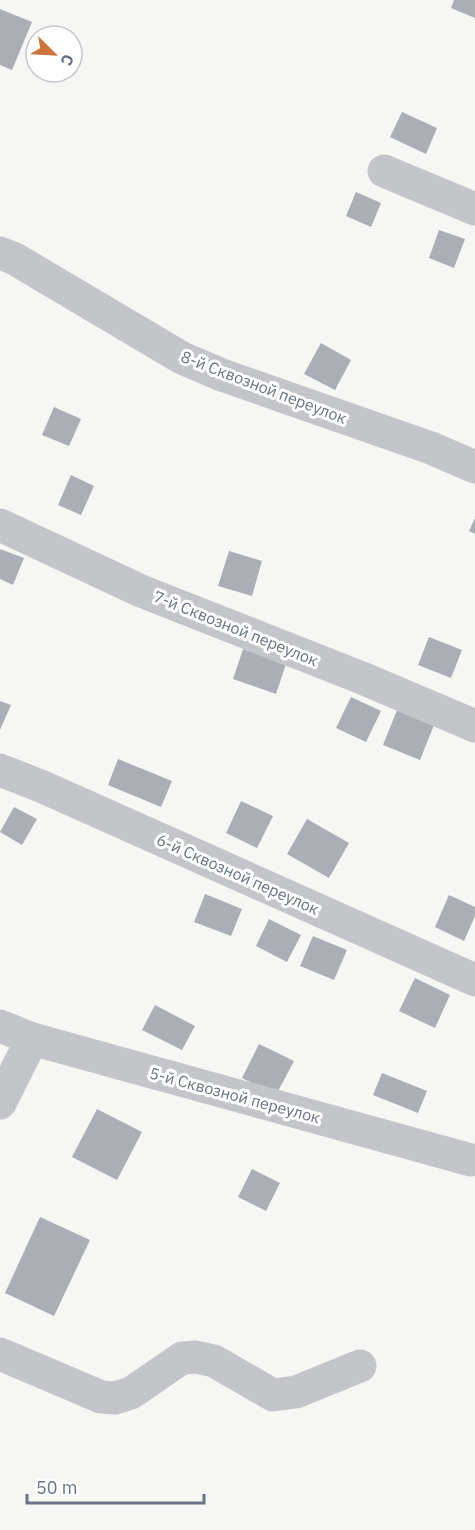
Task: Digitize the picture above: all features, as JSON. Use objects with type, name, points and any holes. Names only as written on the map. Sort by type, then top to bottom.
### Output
[{"type":"street","points":[[384,171],[475,210]]},
{"type":"street","name":"8-й Сквозной переулок","points":[[0,253],[15,259],[182,358],[222,375],[431,448],[475,467]]},
{"type":"street","name":"7-й Сквозной переулок","points":[[0,525],[141,591],[362,678],[475,726]]},
{"type":"street","name":"6-й Сквозной переулок","points":[[0,770],[44,787],[475,980]]},
{"type":"street","name":"5-й Сквозной переулок","points":[[0,1026],[32,1039],[471,1160]]},
{"type":"street","points":[[0,1103],[32,1039]]},
{"type":"street","points":[[0,1354],[101,1396],[115,1398],[131,1393],[182,1358],[196,1357],[214,1360],[273,1395],[296,1392],[360,1366]]},
{"type":"building","points":[[454,0],[475,0],[475,18],[451,8]]},
{"type":"building","points":[[0,9],[32,22],[24,24],[24,41],[12,70],[0,65]]},
{"type":"building","points":[[402,112],[437,128],[426,154],[390,137]]},
{"type":"building","points":[[356,192],[381,203],[371,227],[346,216]]},
{"type":"building","points":[[439,230],[465,239],[454,268],[429,258]]},
{"type":"building","points":[[321,343],[351,360],[335,390],[304,374]]},
{"type":"building","points":[[54,407],[81,419],[69,446],[42,435]]},
{"type":"building","points":[[71,475],[94,486],[81,515],[58,505]]},
{"type":"building","points":[[475,518],[475,534],[469,531]]},
{"type":"building","points":[[0,549],[24,558],[13,585],[0,579]]},
{"type":"building","points":[[229,551],[262,561],[252,596],[218,586]]},
{"type":"building","points":[[429,637],[462,650],[451,678],[418,665]]},
{"type":"building","points":[[243,649],[286,664],[276,694],[233,679]]},
{"type":"building","points":[[351,697],[381,711],[366,742],[336,728]]},
{"type":"building","points":[[0,701],[11,705],[0,730]]},
{"type":"building","points":[[397,710],[434,725],[420,760],[383,745]]},
{"type":"building","points":[[118,759],[172,781],[161,807],[108,785]]},
{"type":"building","points":[[241,801],[273,816],[257,848],[226,833]]},
{"type":"building","points":[[14,807],[37,819],[22,845],[0,832]]},
{"type":"building","points":[[307,819],[349,843],[329,878],[287,854]]},
{"type":"building","points":[[205,894],[242,909],[231,936],[194,922]]},
{"type":"building","points":[[449,895],[475,907],[475,916],[464,941],[435,927]]},
{"type":"building","points":[[269,919],[301,935],[287,962],[256,946]]},
{"type":"building","points":[[313,936],[347,950],[334,980],[300,966]]},
{"type":"building","points":[[415,978],[450,995],[435,1028],[399,1011]]},
{"type":"building","points":[[155,1005],[195,1026],[182,1050],[142,1030]]},
{"type":"building","points":[[259,1044],[294,1061],[276,1095],[242,1078]]},
{"type":"building","points":[[382,1073],[427,1091],[418,1113],[373,1095]]},
{"type":"building","points":[[97,1109],[142,1132],[117,1180],[72,1157]]},
{"type":"building","points":[[252,1169],[280,1183],[266,1211],[238,1197]]},
{"type":"building","points":[[40,1217],[90,1240],[54,1316],[5,1293]]}]
